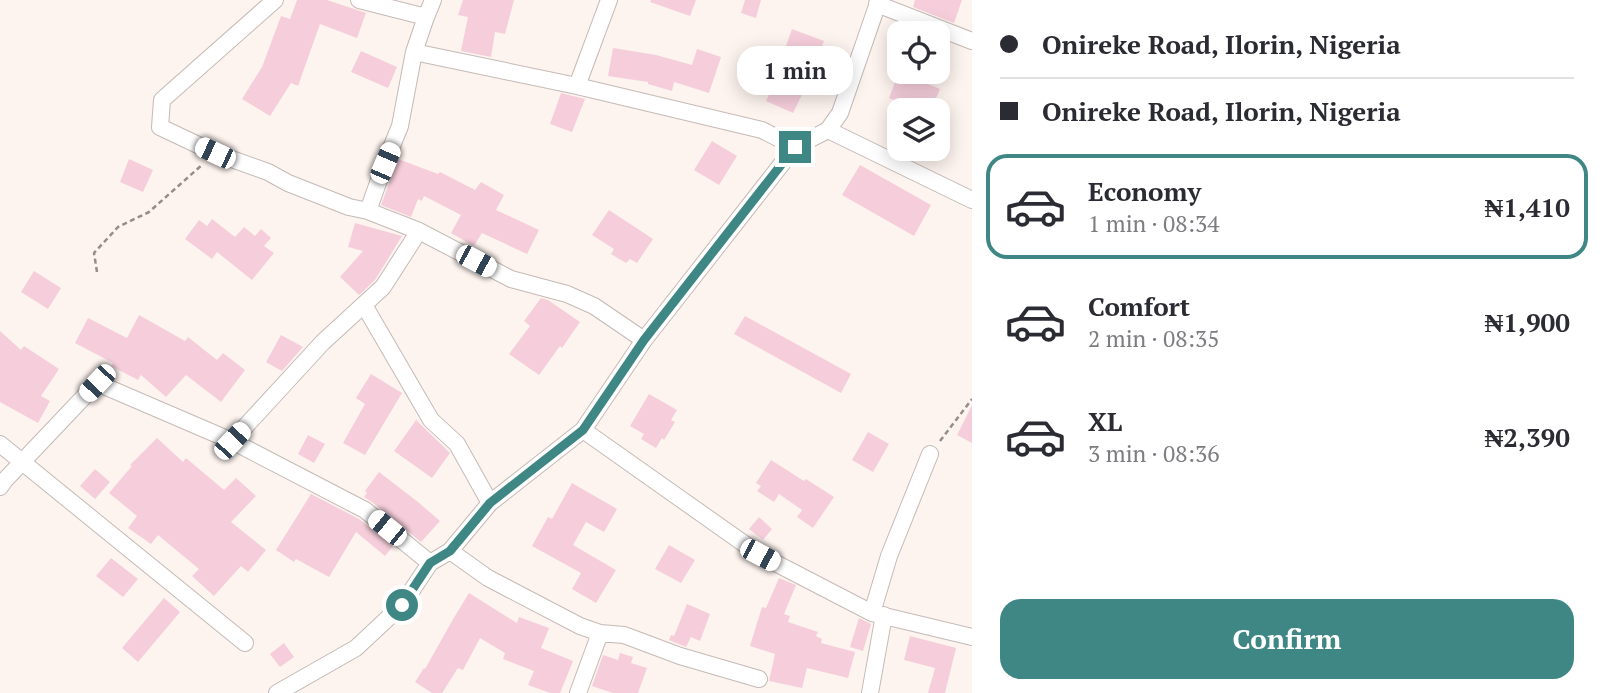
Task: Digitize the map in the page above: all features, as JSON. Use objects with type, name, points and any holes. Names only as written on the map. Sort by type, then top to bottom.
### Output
[{"type":"street","points":[[275,0],[162,100],[160,127],[288,183],[419,231],[511,279],[567,294],[594,306],[644,340]]},
{"type":"street","points":[[359,0],[426,17]]},
{"type":"street","points":[[368,211],[400,126],[414,52],[433,0]]},
{"type":"street","points":[[577,86],[609,0]]},
{"type":"street","points":[[279,692],[356,648],[402,605],[430,563],[450,551],[490,503],[583,430],[644,340],[795,147],[828,130],[840,113],[878,2],[972,41]]},
{"type":"street","points":[[414,52],[577,86],[762,130],[795,147]]},
{"type":"street","points":[[828,130],[972,200]]},
{"type":"street","points":[[232,441],[323,342],[383,287],[419,231]]},
{"type":"street","points":[[364,305],[431,420],[457,444],[490,503]]},
{"type":"street","points":[[0,487],[97,383],[232,441],[365,510],[430,563]]},
{"type":"street","points":[[583,430],[760,555],[878,614],[972,636]]},
{"type":"street","points":[[0,444],[245,643]]},
{"type":"street","points":[[870,693],[878,614],[889,556],[930,454]]},
{"type":"street","points":[[450,551],[488,578],[580,626],[600,633],[624,635],[680,656],[759,679]]},
{"type":"street","points":[[578,693],[600,633]]},
{"type":"path","points":[[97,271],[94,253],[118,227],[149,212],[215,153]]},
{"type":"path","points":[[930,454],[972,399]]},
{"type":"building","points":[[297,0],[327,0],[366,13],[357,38],[320,24],[298,86],[291,83],[270,116],[242,99],[262,67],[281,16],[290,19]]},
{"type":"building","points":[[463,0],[514,0],[505,34],[495,32],[491,57],[461,51],[468,17],[458,15]]},
{"type":"building","points":[[696,0],[690,16],[650,2]]},
{"type":"building","points":[[745,0],[761,0],[756,18],[741,13]]},
{"type":"building","points":[[915,0],[962,0],[954,23],[913,7]]},
{"type":"building","points":[[792,29],[824,41],[793,113],[766,101],[783,64],[780,63]]},
{"type":"building","points":[[613,48],[656,55],[692,65],[697,49],[721,57],[709,93],[674,82],[672,91],[648,82],[608,76]]},
{"type":"building","points":[[361,51],[397,67],[388,88],[351,72]]},
{"type":"building","points":[[894,84],[928,84],[940,89],[936,98],[889,98]]},
{"type":"building","points":[[561,93],[585,99],[572,132],[550,124]]},
{"type":"building","points":[[712,141],[737,156],[719,185],[694,170]]},
{"type":"building","points":[[129,159],[153,170],[143,192],[120,182]]},
{"type":"building","points":[[398,159],[438,174],[440,172],[475,190],[481,182],[504,195],[496,210],[539,230],[527,254],[482,233],[474,246],[451,233],[461,215],[424,196],[422,201],[418,199],[411,217],[381,205]]},
{"type":"building","points":[[860,165],[931,205],[914,236],[842,195]]},
{"type":"building","points":[[609,210],[653,239],[637,263],[630,259],[626,263],[611,254],[614,249],[592,235]]},
{"type":"building","points":[[212,219],[235,237],[244,227],[255,236],[261,229],[271,238],[264,246],[274,253],[252,280],[217,252],[212,259],[185,239],[199,220],[207,226]]},
{"type":"building","points":[[355,223],[402,236],[375,280],[359,295],[340,277],[363,251],[348,247]]},
{"type":"building","points":[[34,271],[61,288],[48,309],[21,292]]},
{"type":"building","points":[[541,298],[580,322],[539,375],[509,354],[530,326],[524,321]]},
{"type":"building","points":[[139,315],[185,341],[188,337],[217,360],[223,353],[245,370],[221,402],[186,375],[166,397],[141,375],[138,380],[75,343],[88,318],[127,338]]},
{"type":"building","points":[[745,316],[851,374],[841,393],[734,334]]},
{"type":"building","points":[[0,331],[21,350],[24,346],[59,369],[41,396],[50,401],[38,423],[0,402]]},
{"type":"building","points":[[281,335],[303,347],[282,371],[266,362]]},
{"type":"building","points":[[371,374],[402,393],[365,455],[343,443],[365,404],[356,398]]},
{"type":"building","points":[[649,394],[677,410],[671,420],[675,422],[656,448],[641,439],[644,434],[630,426]]},
{"type":"building","points":[[972,405],[972,443],[957,435]]},
{"type":"building","points":[[416,420],[450,453],[432,478],[394,451]]},
{"type":"building","points":[[868,432],[889,444],[873,472],[852,460]]},
{"type":"building","points":[[308,435],[325,444],[314,463],[298,454]]},
{"type":"building","points":[[157,438],[183,462],[186,458],[224,490],[236,478],[256,496],[231,522],[266,550],[248,572],[241,566],[214,596],[192,576],[199,569],[158,535],[151,544],[128,528],[137,516],[109,493],[132,466],[130,465]]},
{"type":"building","points":[[771,460],[834,497],[813,528],[797,517],[802,510],[779,494],[774,502],[757,491],[761,486],[756,483]]},
{"type":"building","points":[[95,469],[110,482],[95,499],[80,486]]},
{"type":"building","points":[[379,472],[440,521],[421,542],[364,497],[367,493],[365,491]]},
{"type":"building","points":[[572,483],[617,509],[604,532],[586,522],[573,545],[616,570],[596,603],[572,589],[581,573],[532,546],[548,517],[552,519]]},
{"type":"building","points":[[311,494],[359,519],[393,546],[385,556],[356,532],[329,577],[296,559],[294,562],[276,550]]},
{"type":"building","points":[[759,517],[772,529],[763,540],[749,529]]},
{"type":"building","points":[[669,545],[695,560],[681,583],[655,569]]},
{"type":"building","points":[[111,558],[138,579],[123,597],[96,576]]},
{"type":"building","points":[[779,578],[796,585],[784,614],[790,616],[788,622],[818,632],[816,636],[822,639],[821,643],[855,652],[848,678],[807,668],[802,688],[769,681],[775,654],[750,646],[762,607],[766,608]]},
{"type":"building","points":[[469,593],[517,623],[519,617],[549,628],[541,648],[573,661],[560,693],[550,693],[528,685],[534,671],[503,659],[505,653],[480,638],[463,670],[458,668],[442,693],[432,693],[415,682]]},
{"type":"building","points":[[164,598],[180,612],[138,662],[122,648]]},
{"type":"building","points":[[687,604],[710,614],[700,641],[691,637],[686,647],[669,640],[671,635],[674,636]]},
{"type":"building","points":[[859,618],[871,624],[863,651],[850,647]]},
{"type":"building","points":[[910,636],[956,648],[945,693],[928,693],[935,668],[904,660]]},
{"type":"building","points":[[284,643],[294,657],[280,667],[270,654]]},
{"type":"building","points":[[620,653],[633,657],[631,663],[647,668],[638,693],[613,693],[592,686],[603,655],[618,660]]},
{"type":"route","points":[[402,605],[430,563],[450,551],[490,503],[583,430],[644,340],[795,147]]}]
